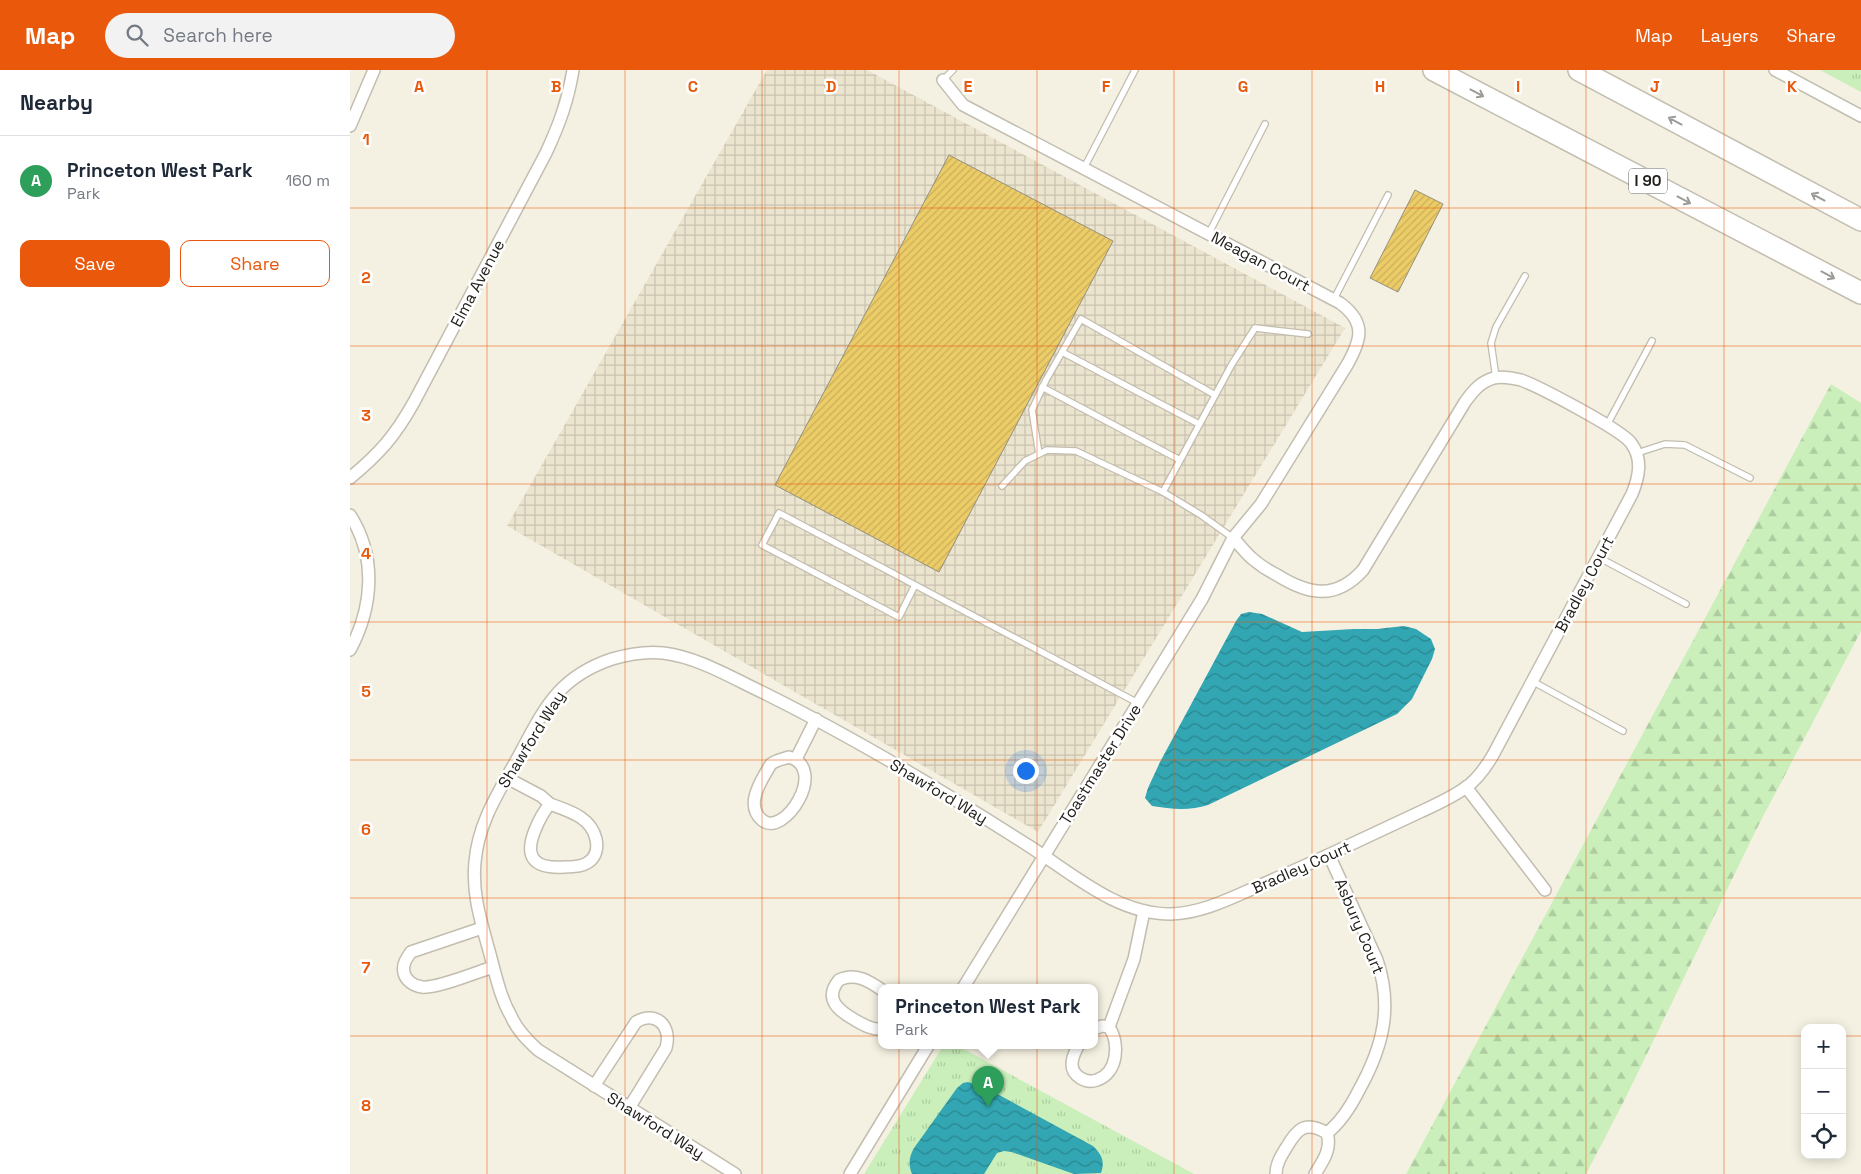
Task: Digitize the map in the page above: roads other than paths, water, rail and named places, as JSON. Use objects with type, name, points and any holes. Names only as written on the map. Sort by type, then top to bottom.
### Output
[{"type":"highway","name":"I 90","points":[[1434,70],[1861,292]]},
{"type":"highway","points":[[1579,70],[1861,220]]},
{"type":"street","points":[[350,126],[374,70]]},
{"type":"street","name":"Elma Avenue","points":[[350,478],[387,445],[401,426],[546,153],[562,118],[570,91],[573,70]]},
{"type":"street","points":[[1775,70],[1861,116]]},
{"type":"street","name":"Meagan Court","points":[[943,80],[963,104],[1334,299],[1349,310],[1354,317],[1359,331],[1358,345],[1261,504],[1233,538]]},
{"type":"street","points":[[1233,538],[1253,560],[1298,587],[1319,592],[1334,590],[1355,579],[1363,570],[1465,402],[1476,388],[1485,381],[1496,378],[1526,382],[1621,433],[1631,442],[1637,453]]},
{"type":"street","name":"Bradley Court","points":[[1044,856],[1108,898],[1144,911],[1172,914],[1201,910],[1328,855],[1445,800],[1466,787],[1488,763],[1637,483],[1640,470],[1637,453]]},
{"type":"street","points":[[350,514],[362,537],[367,555],[369,579],[369,596],[366,612],[350,650]]},
{"type":"street","name":"Toastmaster Drive","points":[[965,984],[1202,599],[1233,538]]},
{"type":"street","name":"Shawford Way","points":[[735,1174],[538,1050],[526,1038],[510,1016],[493,967],[476,906],[474,882],[477,842],[489,810],[549,703],[563,686],[598,664],[638,652],[663,653],[698,662],[816,719],[926,783],[1044,856]]},
{"type":"street","points":[[796,759],[816,719]]},
{"type":"street","points":[[789,757],[796,759],[804,768],[806,781],[802,792],[789,815],[780,822],[769,823],[763,821],[754,808],[754,797],[760,783],[771,765],[780,759],[789,757]]},
{"type":"street","points":[[507,778],[541,796],[550,804],[581,817],[592,827],[597,850],[594,857],[587,863],[578,866],[549,867],[534,861],[529,848],[531,839],[542,812],[550,804]]},
{"type":"street","points":[[1466,787],[1545,890]]},
{"type":"street","name":"Asbury Court","points":[[1327,1133],[1334,1128],[1351,1105],[1374,1061],[1380,1044],[1385,1010],[1382,975],[1377,960],[1328,855]]},
{"type":"street","points":[[1109,1027],[1134,959],[1144,911]]},
{"type":"street","points":[[482,928],[411,952],[403,967],[406,977],[412,983],[422,987],[434,986],[493,967]]},
{"type":"street","points":[[878,988],[853,976],[839,980],[832,992],[839,1010],[867,1027],[878,1030]]},
{"type":"street","points":[[594,1086],[636,1022],[649,1017],[660,1021],[667,1028],[666,1048],[628,1108]]},
{"type":"street","points":[[1077,1049],[1073,1058],[1073,1070],[1076,1075],[1083,1080],[1092,1082],[1099,1080],[1105,1075],[1116,1054],[1114,1035],[1109,1027],[1098,1028]]},
{"type":"street","points":[[850,1174],[926,1049]]},
{"type":"street","points":[[1276,1174],[1279,1161],[1295,1133],[1299,1129],[1314,1127],[1327,1133],[1330,1142],[1328,1151],[1315,1174]]},
{"type":"lane","points":[[943,80],[952,70]]},
{"type":"lane","points":[[1084,168],[1135,70]]},
{"type":"lane","points":[[1209,234],[1265,124]]},
{"type":"lane","points":[[1334,299],[1388,195]]},
{"type":"lane","points":[[1496,378],[1491,343],[1496,327],[1525,276]]},
{"type":"lane","points":[[1039,454],[1032,410],[1042,387],[1081,319],[1215,395]]},
{"type":"lane","points":[[1163,492],[1215,395],[1255,328],[1308,334]]},
{"type":"lane","points":[[1606,425],[1652,341]]},
{"type":"lane","points":[[1062,352],[1199,424]]},
{"type":"lane","points":[[1042,387],[1180,460]]},
{"type":"lane","points":[[1637,453],[1665,444],[1685,445],[1750,478]]},
{"type":"lane","points":[[1002,486],[1025,461],[1047,450],[1076,451],[1163,492],[1201,515],[1233,538]]},
{"type":"lane","points":[[915,585],[899,617],[762,546],[780,513],[1138,703]]},
{"type":"lane","points":[[1598,557],[1686,604]]},
{"type":"lane","points":[[1532,682],[1623,731]]},
{"type":"water","points":[[1249,612],[1262,614],[1302,632],[1404,626],[1416,629],[1431,639],[1435,649],[1412,699],[1397,714],[1208,805],[1180,809],[1152,806],[1145,798],[1160,762],[1236,621],[1241,614]]},
{"type":"water","points":[[968,1082],[990,1090],[1093,1146],[1102,1158],[1101,1173],[1074,1174],[1012,1152],[1004,1151],[997,1153],[984,1174],[912,1174],[910,1161],[914,1148],[957,1088],[963,1083]]},
{"type":"place","name":"Princeton West Park","points":[[988,1107]]}]
